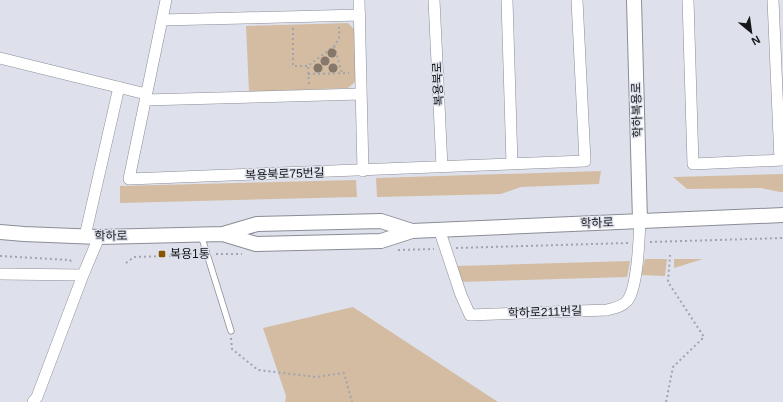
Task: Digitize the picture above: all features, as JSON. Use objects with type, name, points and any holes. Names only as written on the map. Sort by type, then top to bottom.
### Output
[{"type":"street","points":[[145,97],[166,0]]},
{"type":"street","points":[[359,0],[363,171]]},
{"type":"street","name":"복용북로","points":[[434,0],[442,168]]},
{"type":"street","points":[[508,0],[512,164]]},
{"type":"street","name":"복용북로75번길","points":[[145,97],[129,179],[442,168],[585,161],[577,0]]},
{"type":"street","name":"학하복용로","points":[[634,0],[640,221]]},
{"type":"street","points":[[688,0],[693,164],[782,160],[773,0]]},
{"type":"street","points":[[162,20],[360,16]]},
{"type":"street","points":[[0,58],[119,87],[145,97],[362,94]]},
{"type":"street","points":[[85,236],[119,87]]},
{"type":"street","name":"학하로","points":[[222,234],[256,244],[381,241],[412,231],[439,229],[783,215]]},
{"type":"street","name":"학하로","points":[[0,232],[99,237],[222,234],[257,224],[381,221],[412,231]]},
{"type":"street","name":"학하로211번길","points":[[439,229],[461,294],[470,315],[607,310],[621,306],[627,301],[633,290],[640,221]]},
{"type":"street","points":[[33,402],[37,396],[79,271],[99,237]]},
{"type":"street","points":[[0,274],[79,271]]},
{"type":"lane","points":[[200,234],[231,331]]},
{"type":"path","points":[[293,23],[293,66],[308,66],[334,46],[339,39],[340,21]]},
{"type":"path","points":[[334,46],[342,73]]},
{"type":"path","points":[[308,66],[310,89]]},
{"type":"path","points":[[308,74],[349,73]]},
{"type":"path","points":[[676,242],[783,238]]},
{"type":"path","points":[[458,248],[604,243]]},
{"type":"path","points":[[126,263],[134,257],[200,255]]},
{"type":"path","points":[[666,402],[672,367],[704,337],[668,282],[670,255]]},
{"type":"path","points":[[0,256],[70,260],[79,271]]},
{"type":"path","points":[[231,331],[232,349],[258,370],[316,377],[344,373],[352,402]]},
{"type":"shaded area","points":[[348,23],[354,29],[356,81],[348,88],[249,92],[246,26]]},
{"type":"shaded area","points":[[601,171],[599,184],[521,187],[501,194],[377,197],[376,178]]},
{"type":"shaded area","points":[[783,174],[783,192],[761,188],[687,189],[673,177]]},
{"type":"shaded area","points":[[356,180],[357,197],[120,203],[120,186]]},
{"type":"shaded area","points":[[645,259],[667,259],[665,276],[641,275]]},
{"type":"shaded area","points":[[674,259],[703,259],[674,268]]},
{"type":"shaded area","points":[[630,261],[627,277],[457,282],[456,266]]},
{"type":"shaded area","points":[[353,307],[498,402],[285,402],[286,396],[263,328]]},
{"type":"place","name":"복용1통","points":[[162,254]]}]
